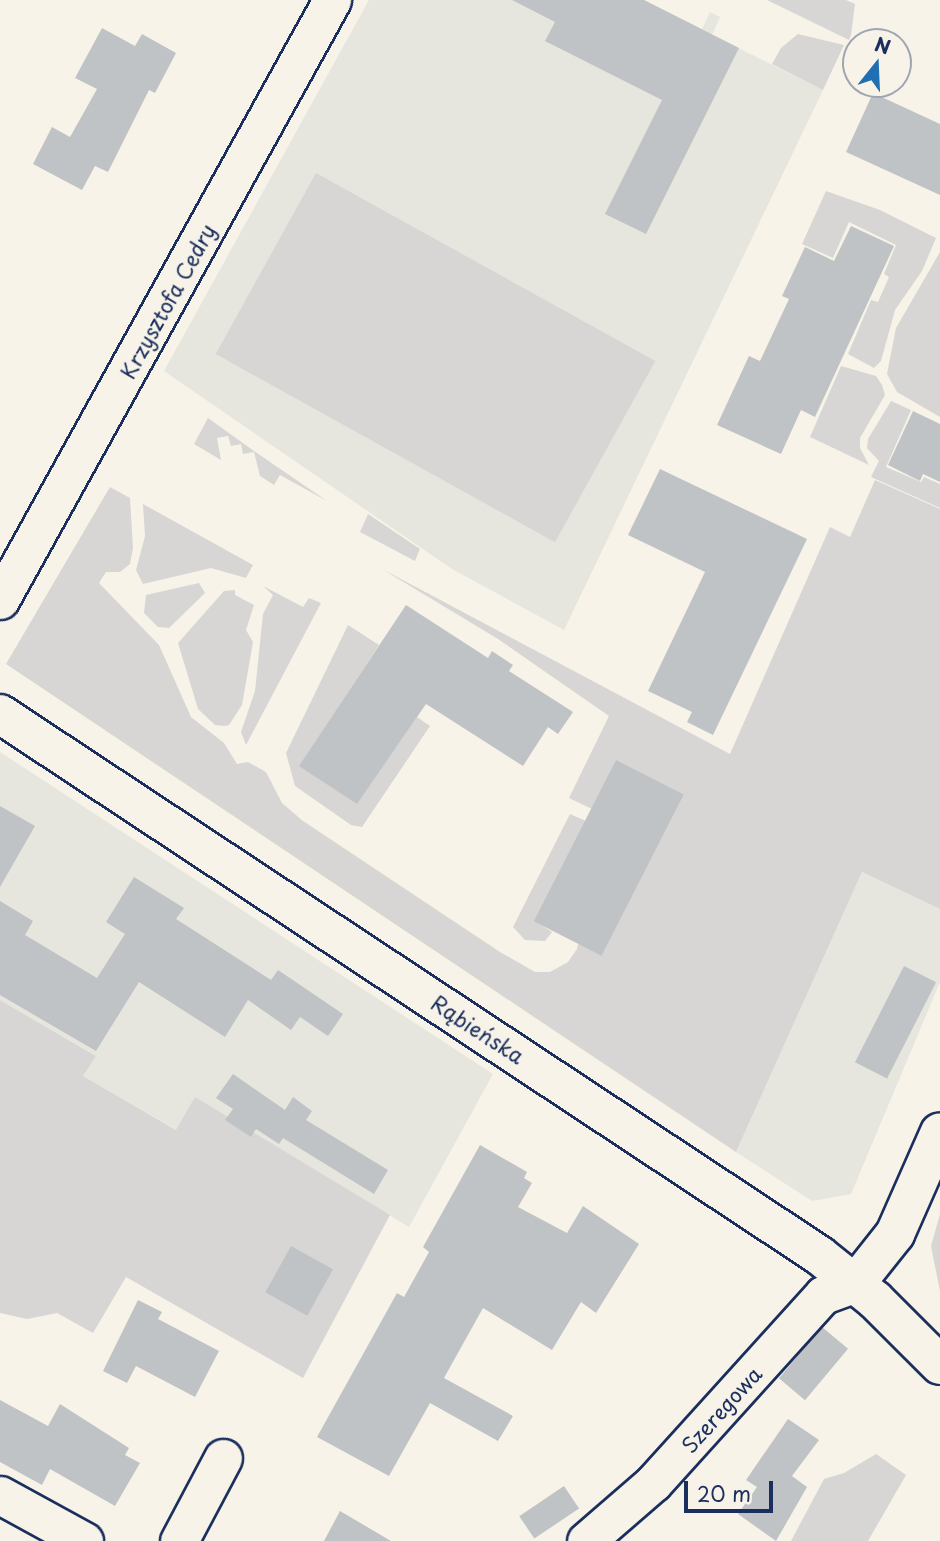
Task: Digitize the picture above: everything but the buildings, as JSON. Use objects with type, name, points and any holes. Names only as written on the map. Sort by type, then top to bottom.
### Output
[{"type":"street","name":"Krzysztofa Cedry","points":[[0,600],[332,0]]},
{"type":"street","name":"Rąbieńska","points":[[0,714],[856,1283],[940,1365]]},
{"type":"street","points":[[856,1283],[895,1234],[940,1132]]},
{"type":"street","name":"Szeregowa","points":[[586,1541],[661,1474],[823,1294],[856,1283]]},
{"type":"street","points":[[179,1541],[223,1458]]},
{"type":"street","points":[[0,1495],[84,1541]]},
{"type":"shaded area","points":[[369,0],[644,0],[702,29],[710,12],[720,17],[712,35],[823,90],[564,630],[452,569],[164,371]]},
{"type":"shaded area","points":[[767,0],[846,0],[855,4],[852,28],[842,28],[842,37]]},
{"type":"shaded area","points":[[798,34],[842,45],[823,90],[772,64],[781,48]]},
{"type":"shaded area","points":[[316,173],[655,361],[555,542],[216,354]]},
{"type":"shaded area","points":[[826,191],[880,210],[936,238],[922,271],[895,310],[881,361],[874,368],[848,354],[871,300],[878,302],[889,277],[884,274],[896,245],[849,222],[833,258],[802,244]]},
{"type":"shaded area","points":[[940,252],[940,417],[897,392],[887,374],[896,328]]},
{"type":"shaded area","points":[[841,366],[876,376],[885,395],[860,438],[860,448],[869,465],[810,437]]},
{"type":"shaded area","points":[[891,401],[911,410],[886,467],[921,482],[924,477],[940,484],[940,508],[871,477],[879,461],[867,448],[868,439]]},
{"type":"shaded area","points":[[208,418],[327,501],[280,475],[274,485],[260,476],[254,452],[243,454],[241,444],[231,446],[228,436],[217,438],[221,460],[194,444]]},
{"type":"shaded area","points":[[875,480],[940,509],[940,909],[862,872],[736,1152],[6,664],[110,487],[130,498],[133,548],[130,564],[120,572],[106,572],[99,583],[159,645],[191,717],[224,743],[237,764],[248,762],[266,772],[282,803],[303,821],[500,952],[535,972],[550,972],[568,962],[577,949],[616,760],[592,809],[569,798],[609,716],[498,639],[382,569],[730,754],[830,527],[850,537]]},
{"type":"shaded area","points":[[143,504],[253,565],[246,578],[211,568],[143,584],[136,570],[145,536]]},
{"type":"shaded area","points":[[368,514],[420,549],[415,561],[360,532]]},
{"type":"shaded area","points":[[199,583],[205,593],[169,628],[158,627],[144,613],[146,595]]},
{"type":"shaded area","points":[[263,586],[303,607],[309,598],[321,603],[246,745],[241,732],[255,691],[263,614],[273,595]]},
{"type":"shaded area","points":[[235,590],[235,595],[254,605],[246,630],[253,642],[242,705],[229,725],[215,725],[198,709],[178,643],[224,591]]},
{"type":"shaded area","points":[[348,625],[379,645],[300,766],[357,803],[417,717],[430,726],[362,827],[351,825],[295,786],[286,753]]},
{"type":"shaded area","points":[[0,752],[493,1074],[409,1227],[196,1098],[177,1130],[83,1076],[95,1055],[0,1000]]},
{"type":"shaded area","points":[[570,814],[586,821],[537,922],[552,932],[545,941],[525,940],[513,927]]},
{"type":"shaded area","points":[[862,872],[940,909],[940,982],[851,1194],[812,1201],[736,1152]]},
{"type":"shaded area","points":[[0,1000],[96,1056],[83,1076],[176,1130],[195,1097],[390,1215],[303,1378],[126,1277],[93,1333],[57,1313],[27,1319],[0,1313]]},
{"type":"shaded area","points":[[940,1214],[940,1291],[931,1246]]},
{"type":"shaded area","points":[[876,1454],[906,1475],[868,1541],[791,1541],[824,1479],[844,1473]]}]
